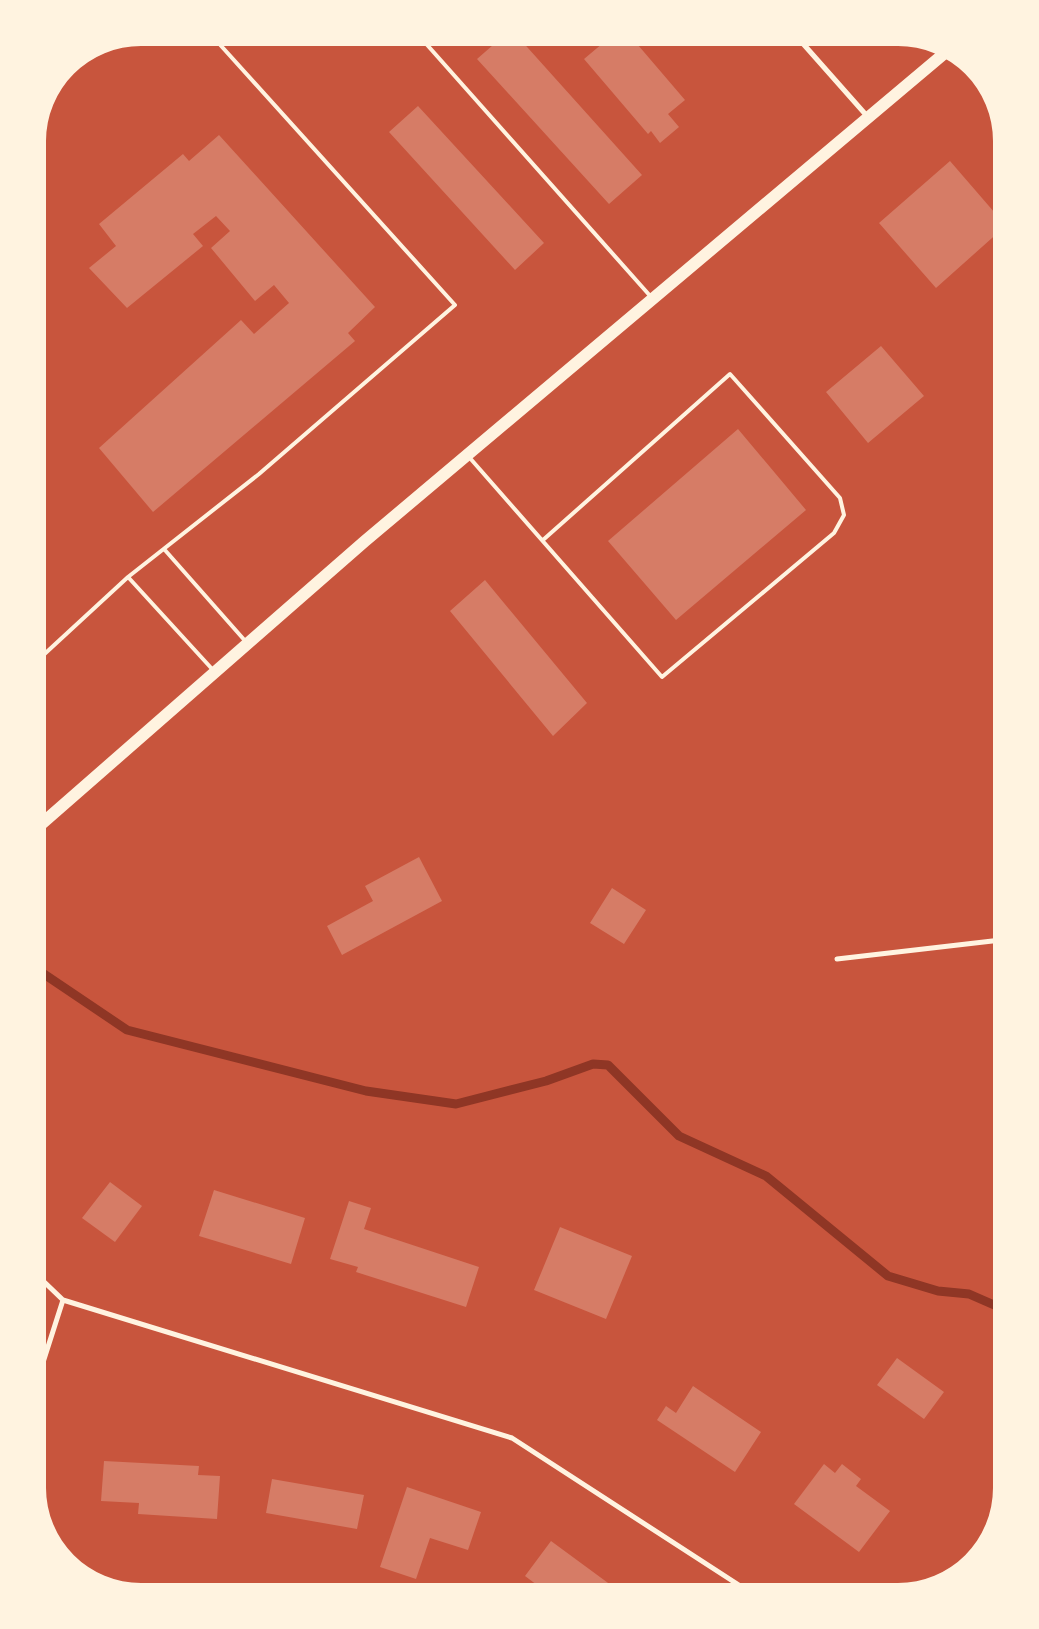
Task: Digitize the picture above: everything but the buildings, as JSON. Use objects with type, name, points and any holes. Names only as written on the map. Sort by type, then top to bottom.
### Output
[{"type":"main road","points":[[46,820],[215,671],[468,455],[869,119],[941,56]]},
{"type":"street","points":[[805,46],[869,119]]},
{"type":"street","points":[[836,959],[993,941]]},
{"type":"street","points":[[46,1284],[63,1300],[512,1438],[734,1583]]},
{"type":"street","points":[[46,1353],[63,1300]]},
{"type":"lane","points":[[46,653],[128,577],[259,474],[455,305],[221,46]]},
{"type":"lane","points":[[428,46],[653,299]]},
{"type":"lane","points":[[468,455],[662,677],[834,533],[844,515],[840,498],[730,374],[543,540]]},
{"type":"lane","points":[[164,549],[247,644]]},
{"type":"lane","points":[[128,577],[215,671]]},
{"type":"waterway","points":[[46,975],[127,1030],[366,1091],[456,1104],[546,1081],[593,1064],[608,1065],[679,1136],[766,1176],[888,1276],[938,1291],[969,1294],[993,1304]]}]
